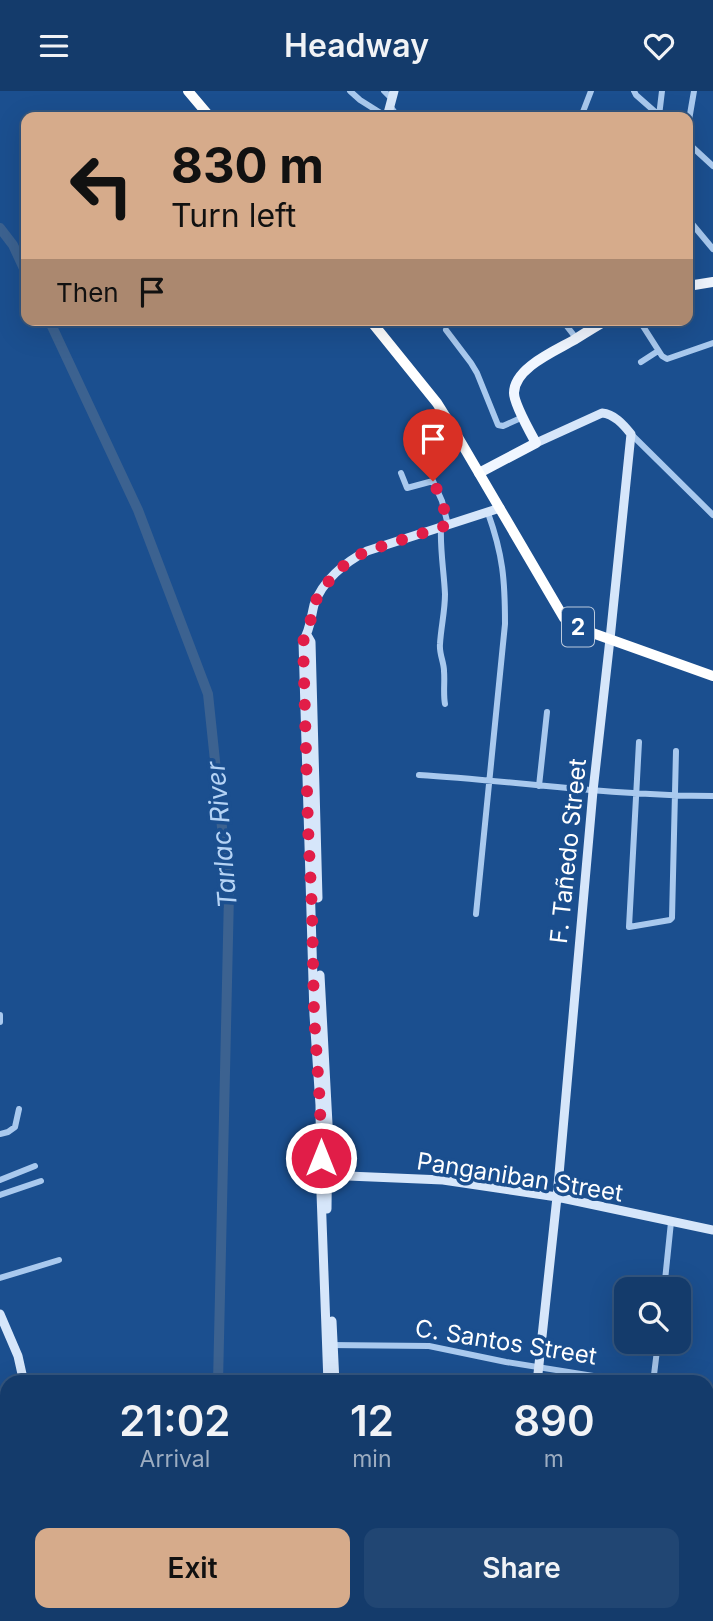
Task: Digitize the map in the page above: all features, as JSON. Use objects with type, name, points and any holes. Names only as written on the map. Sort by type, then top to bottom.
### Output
[{"type":"highway","points":[[188,91],[205,112]]},
{"type":"highway","name":"2","points":[[375,326],[437,403],[562,616],[570,624],[584,630],[713,676]]},
{"type":"main road","points":[[693,285],[713,282]]},
{"type":"main road","points":[[536,443],[514,398],[520,376],[529,367],[591,326]]},
{"type":"main road","points":[[479,473],[601,413],[615,417],[631,433]]},
{"type":"main road","name":"F. Tañedo Street","points":[[538,1375],[557,1197],[593,791],[631,433]]},
{"type":"main road","points":[[333,1375],[314,1015],[302,646],[315,602],[336,572],[352,559],[367,551],[500,508]]},
{"type":"main road","name":"Panganiban Street","points":[[324,1175],[443,1180],[557,1197],[713,1230]]},
{"type":"main road","points":[[0,1314],[18,1356],[22,1375]]},
{"type":"main road","points":[[328,1375],[330,1345]]},
{"type":"street","points":[[350,91],[379,112]]},
{"type":"street","points":[[384,91],[392,99]]},
{"type":"street","points":[[583,112],[591,91]]},
{"type":"street","points":[[634,91],[655,112]]},
{"type":"street","points":[[660,112],[662,91]]},
{"type":"street","points":[[690,112],[694,91]]},
{"type":"street","points":[[693,148],[713,166]]},
{"type":"street","points":[[693,225],[713,249]]},
{"type":"street","points":[[567,326],[576,338]]},
{"type":"street","points":[[643,326],[662,356],[667,359],[713,343]]},
{"type":"street","points":[[446,330],[477,373],[498,425],[523,417]]},
{"type":"street","points":[[641,362],[659,351]]},
{"type":"street","points":[[631,433],[713,515]]},
{"type":"street","points":[[401,473],[407,488],[433,481],[442,501],[444,526],[440,543],[445,597],[440,653],[444,671],[445,704]]},
{"type":"street","points":[[476,914],[505,624],[505,590],[500,547],[488,513]]},
{"type":"street","points":[[539,786],[547,712]]},
{"type":"street","points":[[639,742],[629,927],[672,918],[676,751]]},
{"type":"street","points":[[419,775],[593,791],[713,796]]},
{"type":"street","points":[[0,1015],[0,1022]]},
{"type":"street","points":[[0,1134],[15,1127],[19,1109]]},
{"type":"street","points":[[0,1180],[35,1166]]},
{"type":"street","points":[[0,1195],[41,1181]]},
{"type":"street","points":[[665,1277],[671,1222]]},
{"type":"street","points":[[0,1277],[59,1260]]},
{"type":"street","name":"C. Santos Street","points":[[330,1345],[429,1346],[588,1375]]},
{"type":"street","points":[[654,1375],[657,1354]]},
{"type":"waterway","name":"Tarlac River","points":[[0,228],[13,245],[21,262]]},
{"type":"waterway","name":"Tarlac River","points":[[52,326],[138,510],[208,694],[229,894],[218,1375]]},
{"type":"route","points":[[321,1158],[303,641],[315,602],[322,590],[336,572],[352,559],[367,551],[448,525],[433,481]]}]
